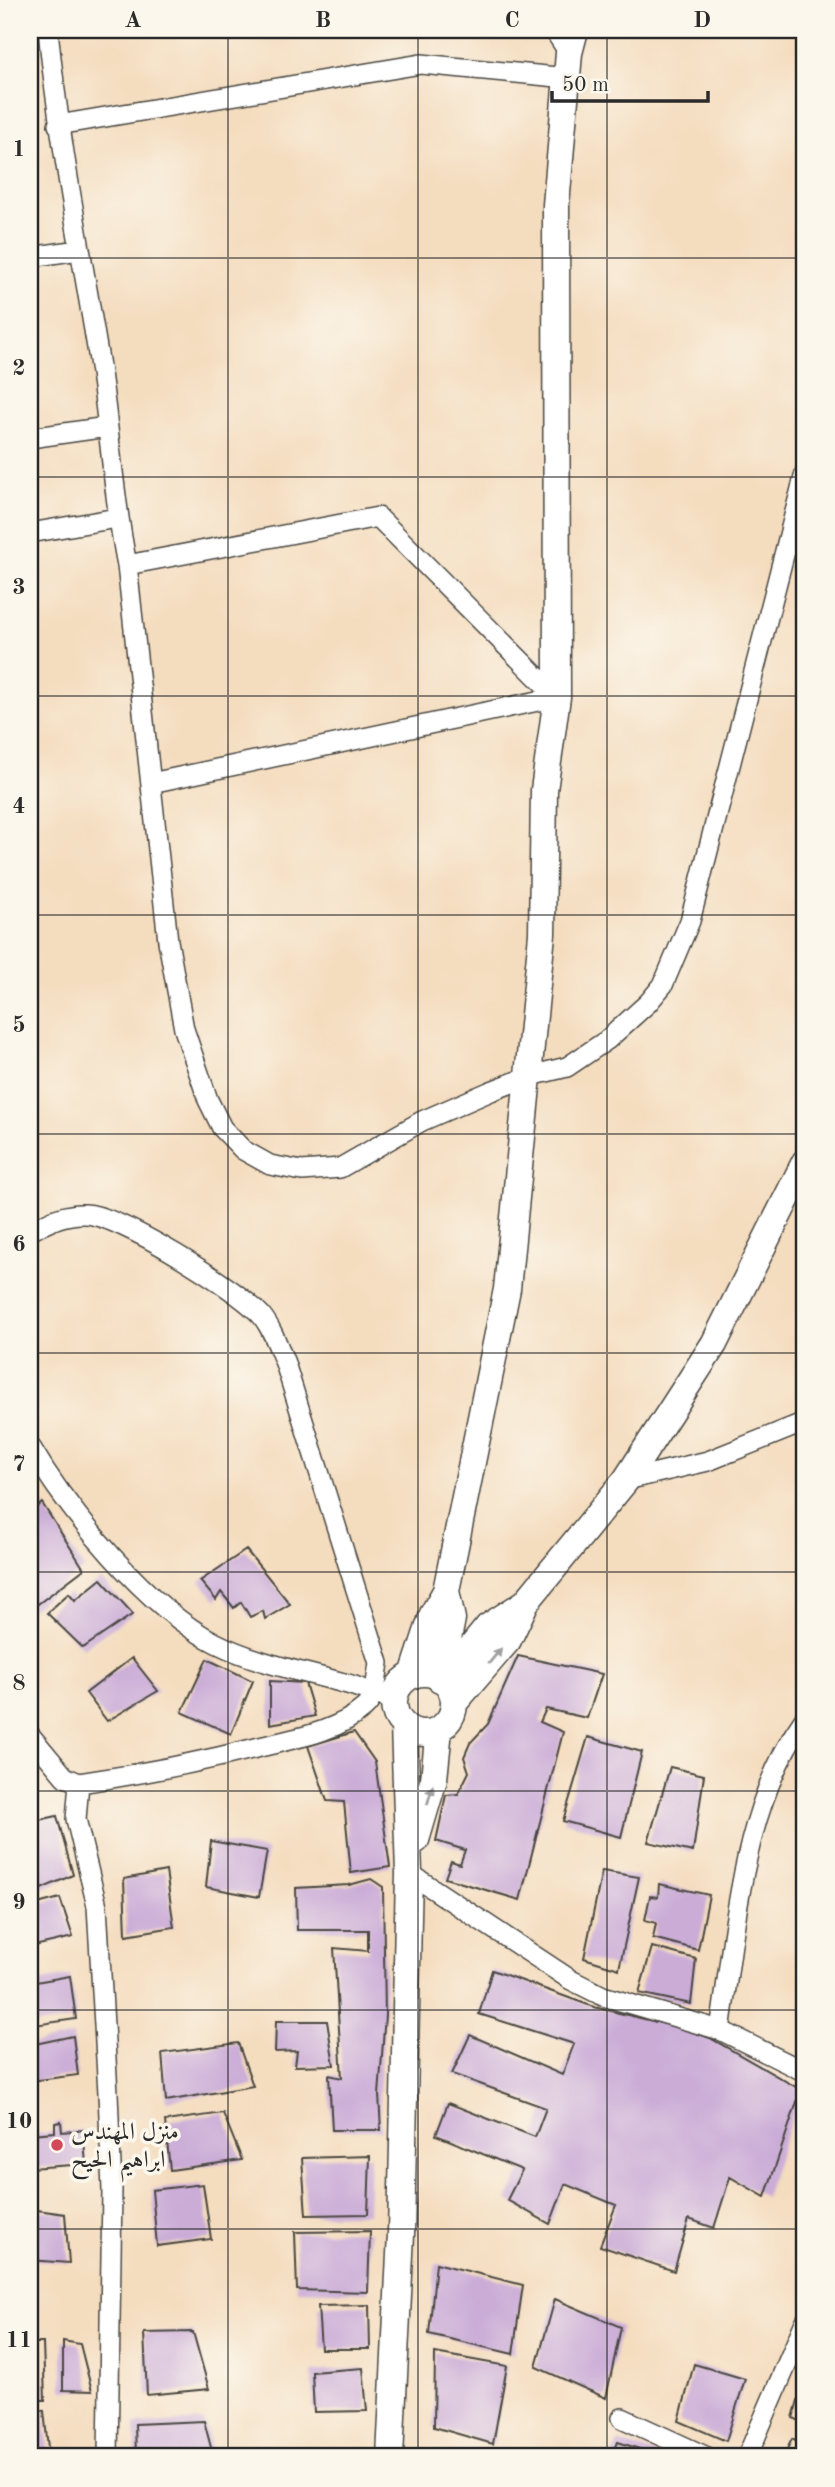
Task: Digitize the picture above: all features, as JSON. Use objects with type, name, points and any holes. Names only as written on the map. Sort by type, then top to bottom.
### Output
[{"type":"street","points":[[48,30],[58,125],[99,362],[117,518],[127,565],[168,941],[184,1029],[208,1100],[222,1128],[243,1150],[270,1165],[302,1171],[340,1168],[422,1121],[530,1076],[568,1067],[607,1040],[648,1003],[663,985],[690,921],[805,473]]},
{"type":"street","points":[[413,1675],[433,1614],[446,1591],[507,1289],[530,1076],[542,934],[544,790],[557,697],[556,205],[571,53],[554,30]]},
{"type":"street","points":[[58,125],[421,64],[571,53]]},
{"type":"street","points":[[30,257],[79,250]]},
{"type":"street","points":[[30,438],[107,427]]},
{"type":"street","points":[[127,565],[378,517],[557,697]]},
{"type":"street","points":[[30,533],[117,518]]},
{"type":"street","points":[[151,783],[557,697]]},
{"type":"street","points":[[446,1687],[488,1628],[526,1602],[626,1480],[714,1344],[805,1162]]},
{"type":"street","points":[[30,1231],[58,1217],[87,1214],[114,1221],[205,1274],[261,1315],[285,1363],[379,1663],[384,1698]]},
{"type":"street","points":[[626,1480],[708,1461],[805,1422]]},
{"type":"street","points":[[30,1446],[94,1535],[150,1594],[185,1625],[216,1643],[249,1657],[347,1684],[384,1698],[404,1726],[409,1866],[401,2234],[390,2457]]},
{"type":"street","points":[[409,1866],[434,1779],[439,1729],[451,1715],[446,1687],[452,1619],[446,1591]]},
{"type":"street","points":[[30,1735],[65,1777],[79,1783],[168,1771],[304,1736],[348,1719],[384,1698],[413,1675],[427,1673],[446,1687]]},
{"type":"street","points":[[720,2030],[740,1898],[767,1786],[780,1756],[805,1718]]},
{"type":"street","points":[[404,1726],[421,1733],[439,1729]]},
{"type":"street","points":[[79,1783],[76,1819],[97,1906],[108,2093],[111,2190],[108,2457]]},
{"type":"street","points":[[409,1866],[571,1980],[603,1996],[720,2030],[805,2072]]},
{"type":"street","points":[[747,2457],[805,2325]]},
{"type":"street","points":[[622,2418],[707,2457]]},
{"type":"building","points":[[42,1503],[84,1569],[30,1610],[30,1513]]},
{"type":"building","points":[[246,1550],[290,1604],[265,1619],[263,1611],[250,1617],[241,1602],[234,1608],[221,1592],[216,1600],[200,1581]]},
{"type":"building","points":[[101,1579],[133,1614],[83,1648],[47,1613],[69,1593],[75,1600]]},
{"type":"building","points":[[518,1656],[602,1674],[587,1718],[546,1709],[540,1722],[563,1732],[520,1900],[445,1878],[451,1861],[460,1864],[465,1850],[436,1841],[446,1795],[458,1794],[469,1772],[464,1757],[470,1743],[488,1724]]},
{"type":"building","points":[[132,1658],[158,1691],[107,1721],[86,1693]]},
{"type":"building","points":[[207,1659],[253,1681],[231,1734],[182,1712]]},
{"type":"building","points":[[270,1681],[305,1683],[315,1716],[270,1724]]},
{"type":"building","points":[[354,1732],[375,1762],[390,1867],[351,1873],[344,1802],[327,1801],[308,1746]]},
{"type":"building","points":[[588,1737],[642,1752],[621,1837],[563,1821]]},
{"type":"building","points":[[670,1767],[704,1775],[693,1852],[648,1842]]},
{"type":"building","points":[[57,1816],[73,1875],[30,1894],[30,1822]]},
{"type":"building","points":[[211,1841],[267,1851],[259,1897],[206,1887]]},
{"type":"building","points":[[166,1871],[174,1927],[126,1935],[124,1879]]},
{"type":"building","points":[[602,1871],[639,1877],[619,1969],[584,1958]]},
{"type":"building","points":[[371,1879],[383,1887],[385,2015],[379,2095],[381,2130],[332,2130],[329,2075],[342,2078],[334,1948],[368,1951],[368,1930],[297,1930],[296,1888],[349,1885]]},
{"type":"building","points":[[659,1884],[709,1895],[698,1950],[653,1938],[656,1923],[645,1920],[650,1896],[658,1897]]},
{"type":"building","points":[[60,1898],[73,1937],[30,1947],[30,1906]]},
{"type":"building","points":[[652,1947],[696,1959],[691,2004],[639,1993]]},
{"type":"building","points":[[492,1970],[594,2007],[682,2028],[710,2038],[801,2090],[765,2197],[730,2177],[714,2228],[689,2219],[674,2271],[600,2246],[616,2205],[565,2184],[550,2224],[507,2200],[522,2170],[436,2135],[448,2103],[535,2137],[546,2108],[452,2074],[470,2035],[562,2075],[574,2044],[479,2014]]},
{"type":"building","points":[[70,1976],[76,2019],[35,2025],[30,2003],[30,1983]]},
{"type":"building","points":[[276,2021],[327,2021],[334,2065],[295,2066],[297,2051],[275,2052]]},
{"type":"building","points":[[73,2036],[78,2075],[30,2081],[30,2045]]},
{"type":"building","points":[[238,2043],[253,2086],[166,2101],[162,2053]]},
{"type":"building","points":[[223,2113],[242,2160],[170,2170],[165,2121]]},
{"type":"building","name":"منزل المهندس ابراهيم الحيح","points":[[61,2122],[62,2132],[83,2130],[86,2164],[31,2168],[30,2134],[55,2132],[55,2123]]},
{"type":"building","points":[[370,2156],[368,2214],[306,2215],[302,2158]]},
{"type":"building","points":[[203,2184],[211,2239],[157,2246],[152,2190]]},
{"type":"building","points":[[30,2209],[65,2214],[69,2263],[30,2260]]},
{"type":"building","points":[[370,2231],[368,2292],[297,2290],[295,2232]]},
{"type":"building","points":[[436,2263],[523,2285],[513,2354],[429,2334]]},
{"type":"building","points":[[555,2299],[621,2327],[606,2398],[536,2367]]},
{"type":"building","points":[[369,2305],[370,2349],[321,2349],[318,2306]]},
{"type":"building","points":[[193,2332],[209,2389],[147,2395],[144,2333]]},
{"type":"building","points":[[63,2341],[80,2344],[92,2391],[63,2390]]},
{"type":"building","points":[[30,2343],[43,2343],[45,2400],[30,2400]]},
{"type":"building","points":[[435,2353],[507,2366],[493,2444],[434,2427]]},
{"type":"building","points":[[694,2364],[745,2379],[726,2441],[679,2421]]},
{"type":"building","points":[[363,2368],[367,2411],[314,2412],[312,2372]]},
{"type":"building","points":[[805,2379],[805,2423],[793,2418]]},
{"type":"building","points":[[30,2410],[44,2411],[49,2457],[30,2457]]},
{"type":"building","points":[[204,2421],[213,2455],[136,2457],[135,2424]]},
{"type":"building","points":[[792,2439],[805,2446],[805,2457],[783,2457]]},
{"type":"building","points":[[618,2442],[664,2457],[612,2457]]},
{"type":"building","points":[[325,2451],[325,2457],[284,2457],[284,2452]]},
{"type":"place","name":"منزل المهندس ابراهيم الحيح","points":[[57,2145]]}]
